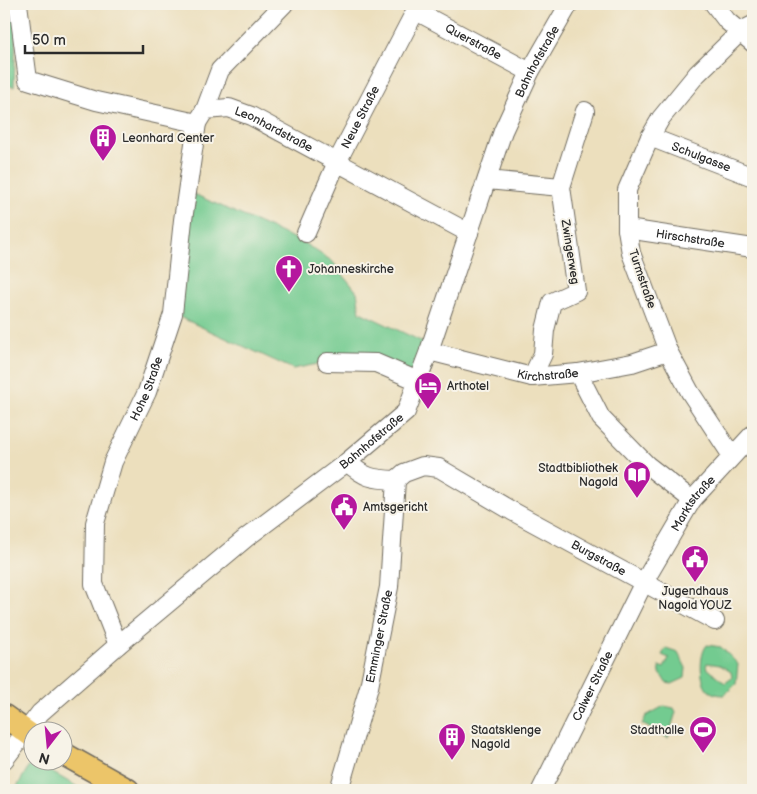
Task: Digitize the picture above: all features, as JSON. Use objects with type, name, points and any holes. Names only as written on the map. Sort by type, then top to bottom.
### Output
[{"type":"main road","points":[[4,716],[22,730]]},
{"type":"main road","points":[[72,759],[128,790]]},
{"type":"street","name":"Leonhardstraße","points":[[18,4],[28,80],[96,101],[201,117],[229,108],[251,116],[469,233]]},
{"type":"street","name":"Hohe Straße","points":[[118,645],[94,584],[95,523],[113,462],[147,392],[173,314],[183,220],[201,117],[220,70],[284,4]]},
{"type":"street","name":"Bahnhofstraße","points":[[35,722],[40,713],[118,645],[246,538],[346,462],[406,412],[429,351],[503,131],[530,72],[569,4]]},
{"type":"street","points":[[714,4],[727,21],[749,33]]},
{"type":"street","name":"Querstraße","points":[[418,8],[530,72]]},
{"type":"street","name":"Neue Straße","points":[[306,232],[337,162],[418,8]]},
{"type":"street","name":"Turmstraße","points":[[732,456],[690,392],[668,351],[631,253],[627,229],[628,190],[650,137],[661,118],[697,74],[749,33]]},
{"type":"street","name":"Zwingerweg","points":[[532,377],[543,354],[545,330],[552,302],[576,291],[560,187],[585,111]]},
{"type":"street","name":"Schulgasse","points":[[650,137],[753,177]]},
{"type":"street","points":[[487,180],[560,187]]},
{"type":"street","name":"Hirschstraße","points":[[627,229],[753,248]]},
{"type":"street","name":"Kirchstraße","points":[[429,351],[532,377],[573,373],[632,363],[668,351]]},
{"type":"street","points":[[326,362],[376,363],[418,381]]},
{"type":"street","points":[[573,373],[601,418],[647,465],[692,500]]},
{"type":"street","name":"Marktstraße","points":[[644,582],[692,500],[753,434]]},
{"type":"street","points":[[346,462],[359,473],[372,479],[396,480]]},
{"type":"street","name":"Burgstraße","points":[[396,480],[404,473],[423,466],[439,468],[481,493],[715,621]]},
{"type":"street","name":"Emminger Straße","points":[[338,790],[369,687],[389,587],[396,480]]},
{"type":"street","name":"Calwer Straße","points":[[541,790],[644,582]]},
{"type":"street","name":"Bahnhofstraße","points":[[4,760],[22,740]]},
{"type":"green space","points":[[4,4],[11,4],[16,29],[14,87],[4,84]]},
{"type":"green space","points":[[187,191],[302,242],[332,261],[357,292],[360,312],[423,342],[429,351],[418,381],[376,363],[327,362],[293,369],[173,314]]},
{"type":"green space","points":[[707,645],[721,647],[738,664],[736,684],[724,695],[709,691],[703,681],[701,661]],"holes":[[[707,663],[720,665],[731,672],[732,678],[725,683],[706,667]]]},
{"type":"green space","points":[[666,648],[678,652],[686,668],[685,678],[672,684],[666,683],[660,673],[659,666],[664,668],[669,658],[662,655]]},
{"type":"green space","points":[[664,706],[674,708],[676,712],[668,738],[642,724],[646,716]]},
{"type":"green space","points":[[26,772],[52,772],[83,790],[15,790]]},
{"type":"place","name":"Leonhard Center","points":[[103,162]]},
{"type":"place","name":"Johanneskirche","points":[[289,293]]},
{"type":"place","name":"Arthotel","points":[[428,410]]},
{"type":"place","name":"Stadtbibliothek Nagold","points":[[637,499]]},
{"type":"place","name":"Amtsgericht","points":[[344,531]]},
{"type":"place","name":"Jugendhaus Nagold YOUZ","points":[[695,583]]},
{"type":"place","name":"Stadthalle","points":[[703,754]]},
{"type":"place","name":"Staatsklenge Nagold","points":[[452,761]]}]
